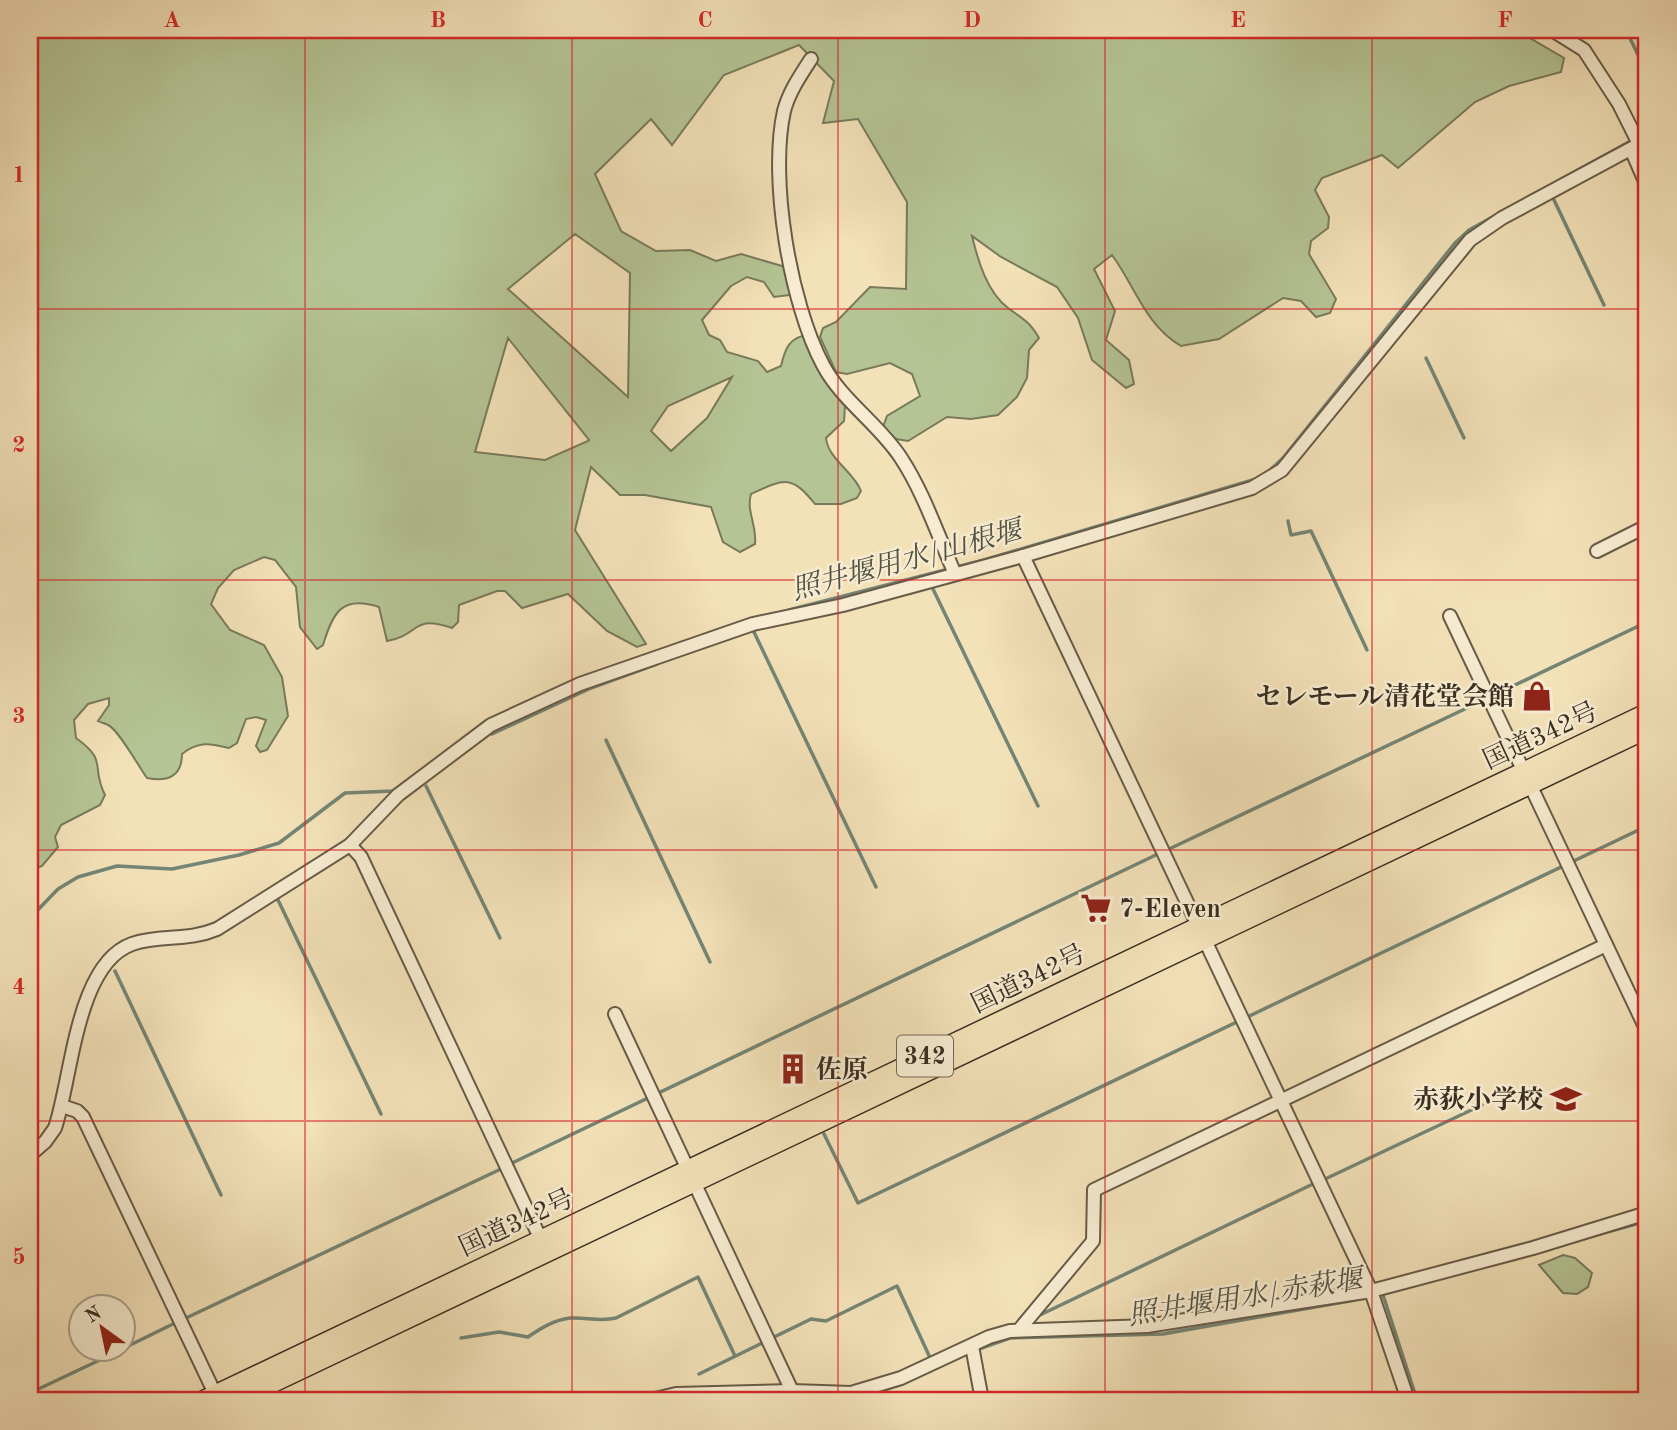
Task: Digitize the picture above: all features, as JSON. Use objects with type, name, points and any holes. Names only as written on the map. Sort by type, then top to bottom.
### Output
[{"type":"highway","name":"国道342号","points":[[212,1398],[692,1176],[1527,778],[1647,713]]},
{"type":"highway","name":"国道342号","points":[[1527,778],[1647,729]]},
{"type":"highway","name":"国道342号","points":[[237,1400],[543,1246]]},
{"type":"street","points":[[1552,30],[1584,50],[1619,104],[1639,144],[1647,187]]},
{"type":"street","points":[[811,59],[794,87],[780,134],[780,175],[788,252],[799,301],[822,365],[835,385],[901,458],[955,574]]},
{"type":"street","points":[[30,1155],[45,1142],[55,1128],[87,996],[98,974],[112,958],[130,945],[154,939],[197,937],[217,929],[350,845],[398,795],[491,725],[580,684],[753,624],[843,604],[1023,556],[1252,488],[1274,476],[1469,240],[1502,218],[1639,144]]},
{"type":"street","points":[[1597,551],[1647,526]]},
{"type":"street","points":[[1023,556],[1283,1099],[1371,1291],[1408,1400]]},
{"type":"street","points":[[1450,616],[1647,1031]]},
{"type":"street","points":[[350,845],[360,857],[543,1246]]},
{"type":"street","points":[[1019,1330],[1093,1241],[1094,1189],[1606,945]]},
{"type":"street","points":[[615,1014],[792,1391]]},
{"type":"street","points":[[62,1106],[77,1111],[83,1117],[212,1398]]},
{"type":"street","points":[[651,1400],[676,1394],[792,1391],[851,1393],[901,1378],[989,1337],[1019,1330],[1147,1326],[1371,1291],[1533,1248],[1647,1213]]},
{"type":"street","points":[[972,1346],[982,1400]]},
{"type":"green space","points":[[30,30],[1516,30],[1564,58],[1561,72],[1509,86],[1475,102],[1398,168],[1382,155],[1322,178],[1315,190],[1329,217],[1328,228],[1311,241],[1309,254],[1336,299],[1330,313],[1316,317],[1301,301],[1283,298],[1219,339],[1181,346],[1149,316],[1112,255],[1094,269],[1115,311],[1106,340],[1129,360],[1134,384],[1126,388],[1092,360],[1078,318],[1057,287],[1001,257],[972,236],[980,266],[994,294],[1029,324],[1039,338],[1029,350],[1027,378],[1017,397],[998,415],[971,419],[947,417],[908,441],[896,439],[883,427],[887,416],[920,396],[912,374],[890,363],[847,374],[836,372],[820,337],[823,328],[836,322],[870,287],[906,289],[907,202],[858,119],[823,123],[834,81],[799,45],[724,75],[672,145],[651,119],[595,174],[621,231],[656,251],[690,250],[716,261],[741,254],[789,268],[793,288],[789,295],[774,297],[764,282],[747,277],[731,286],[702,320],[709,335],[720,340],[727,352],[758,361],[767,372],[781,366],[786,349],[792,341],[808,335],[824,378],[845,406],[844,421],[826,438],[831,452],[858,484],[861,491],[857,498],[841,504],[815,504],[800,488],[786,482],[751,494],[755,544],[740,552],[723,542],[711,507],[645,495],[620,495],[591,467],[575,530],[646,644],[637,647],[607,631],[568,594],[522,608],[505,591],[497,591],[459,605],[458,622],[452,628],[439,624],[422,624],[398,638],[387,641],[379,607],[356,603],[348,605],[335,615],[323,645],[317,649],[300,627],[296,587],[275,560],[264,557],[234,570],[218,588],[211,604],[230,630],[264,645],[282,677],[288,716],[267,750],[260,752],[256,746],[266,720],[256,717],[246,719],[237,743],[229,748],[210,744],[193,747],[182,754],[179,768],[172,776],[161,779],[147,778],[117,733],[98,721],[109,705],[109,698],[88,704],[74,720],[76,738],[96,759],[105,795],[100,805],[61,825],[55,837],[58,847],[42,866],[30,871]],"holes":[[[575,234],[630,273],[628,397],[508,289]],[[508,338],[589,440],[545,460],[475,452]],[[732,377],[707,418],[671,451],[651,431],[668,406]]]},
{"type":"green space","points":[[1563,1255],[1575,1258],[1592,1273],[1588,1287],[1577,1294],[1563,1293],[1539,1265]]},
{"type":"waterway","points":[[1626,30],[1641,61],[1647,66]]},
{"type":"waterway","name":"照井堰用水/山根堰","points":[[1269,471],[1283,458],[1455,243],[1469,230],[1647,132]]},
{"type":"waterway","points":[[1554,200],[1604,305]]},
{"type":"waterway","points":[[1426,358],[1464,438]]},
{"type":"waterway","name":"照井堰用水/山根堰","points":[[789,610],[984,560],[1256,479]]},
{"type":"waterway","points":[[1288,521],[1291,535],[1311,531],[1367,650]]},
{"type":"waterway","points":[[932,587],[1038,806]]},
{"type":"waterway","points":[[1492,696],[1647,622]]},
{"type":"waterway","points":[[753,630],[876,887]]},
{"type":"waterway","name":"照井堰用水/山根堰","points":[[472,732],[482,724],[492,734],[591,688],[657,664]]},
{"type":"waterway","points":[[1167,850],[1486,699]]},
{"type":"waterway","points":[[606,740],[710,962]]},
{"type":"waterway","points":[[426,786],[500,938]]},
{"type":"waterway","name":"照井堰用水/山根堰","points":[[30,918],[58,889],[78,877],[117,866],[172,869],[239,855],[279,843],[345,793],[393,791],[399,787]]},
{"type":"waterway","points":[[824,1134],[858,1203],[1647,826]]},
{"type":"waterway","points":[[510,1164],[1160,853]]},
{"type":"waterway","points":[[278,900],[381,1114]]},
{"type":"waterway","points":[[115,971],[221,1195]]},
{"type":"waterway","points":[[1323,1180],[1482,1105]]},
{"type":"waterway","points":[[184,1319],[503,1168]]},
{"type":"waterway","points":[[1040,1315],[1315,1183]]},
{"type":"waterway","name":"照井堰用水/赤萩堰","points":[[1376,1296],[1647,1221]]},
{"type":"waterway","points":[[461,1338],[499,1332],[528,1337],[564,1319],[616,1318],[698,1277],[735,1356]]},
{"type":"waterway","points":[[699,1374],[811,1319],[826,1321],[897,1286],[932,1362]]},
{"type":"waterway","points":[[1383,1295],[1417,1400]]},
{"type":"waterway","name":"照井堰用水/赤萩堰","points":[[976,1350],[1010,1338],[1163,1334],[1355,1300]]},
{"type":"waterway","points":[[136,1342],[177,1322]]},
{"type":"waterway","points":[[1642,1363],[1647,1361]]},
{"type":"waterway","points":[[30,1393],[91,1364]]},
{"type":"waterway","name":"照井堰用水/赤萩堰","points":[[748,1398],[853,1400],[899,1385]]},
{"type":"place","name":"セレモール清花堂会館","points":[[1537,696]]},
{"type":"place","name":"7-Eleven","points":[[1096,908]]},
{"type":"place","name":"佐原","points":[[793,1069]]},
{"type":"place","name":"赤荻小学校","points":[[1566,1099]]}]
